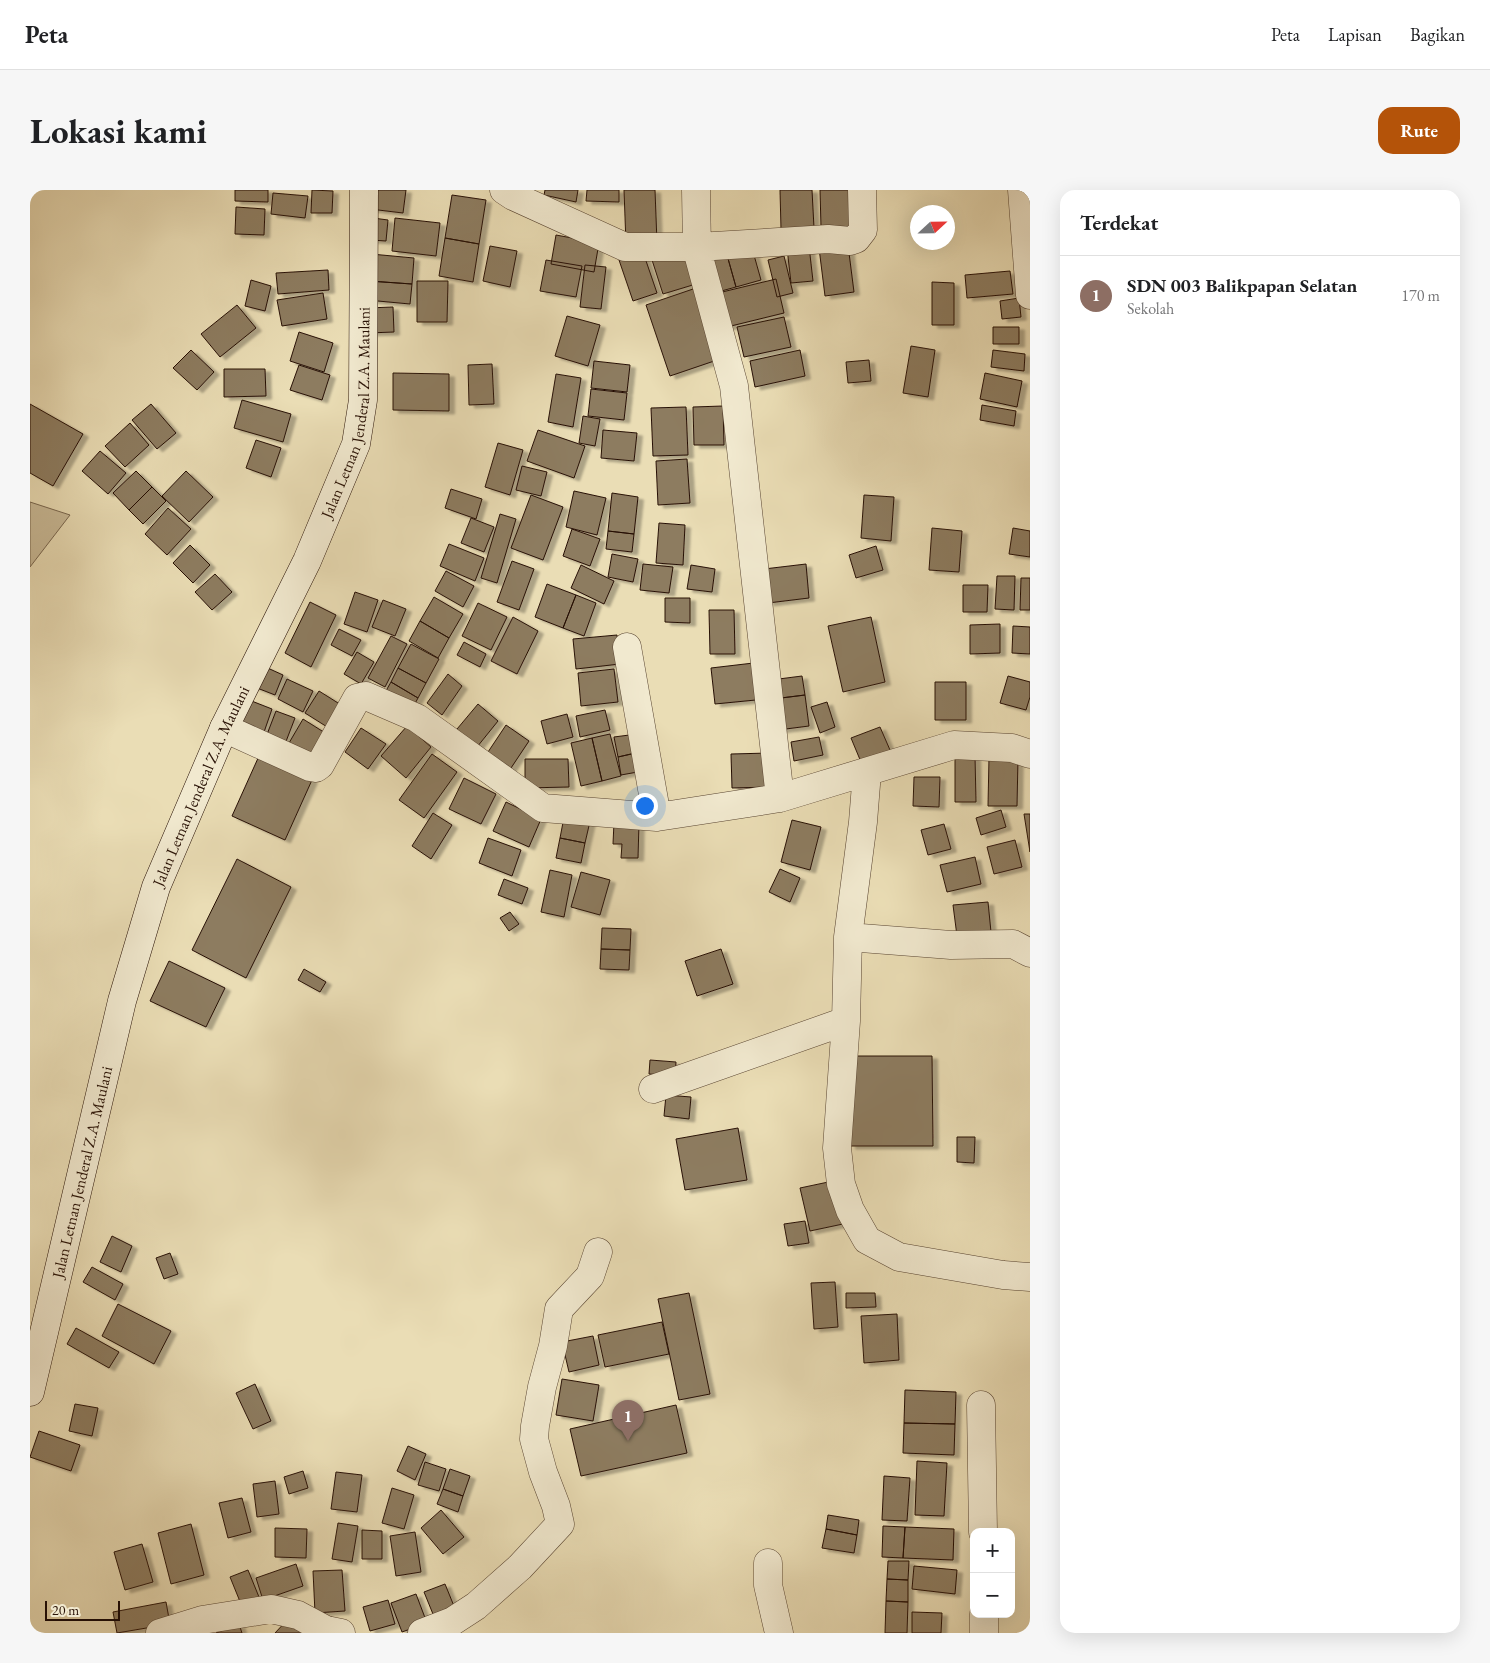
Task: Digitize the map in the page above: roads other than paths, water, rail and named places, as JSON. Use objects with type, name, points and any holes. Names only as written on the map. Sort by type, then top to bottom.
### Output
[{"type":"street","name":"Jalan Letnan Jenderal Z.A. Maulani","points":[[30,1392],[128,982],[156,887],[224,728],[307,561],[356,444],[363,400],[364,190]]},
{"type":"street","points":[[504,190],[513,196],[625,247],[697,247],[828,239],[850,241],[856,239],[863,230],[862,190]]},
{"type":"street","points":[[696,190],[697,247],[734,386],[780,798]]},
{"type":"street","points":[[1022,190],[1030,295]]},
{"type":"street","points":[[626,647],[657,817]]},
{"type":"street","points":[[224,728],[310,768],[316,768],[320,765],[357,698],[366,696],[417,718],[543,808],[657,817],[780,798],[954,745],[1012,748],[1030,754]]},
{"type":"street","points":[[867,772],[863,822],[848,937],[846,1021],[837,1148],[841,1184],[850,1210],[867,1240],[899,1257],[1030,1277]]},
{"type":"street","points":[[848,937],[951,945],[1013,944],[1030,953]]},
{"type":"street","points":[[653,1089],[846,1021]]},
{"type":"street","points":[[422,1633],[453,1621],[476,1606],[520,1566],[560,1524],[534,1439],[535,1426],[542,1387],[553,1346],[559,1309],[590,1276],[598,1252]]},
{"type":"street","points":[[981,1405],[983,1528]]},
{"type":"street","points":[[768,1563],[768,1584],[779,1633]]},
{"type":"street","points":[[160,1633],[202,1620],[271,1609],[298,1615],[326,1630],[341,1633]]},
{"type":"street","points":[[984,1618],[984,1633]]},
{"type":"place","name":"SDN 003 Balikpapan Selatan","points":[[628,1441]]}]
